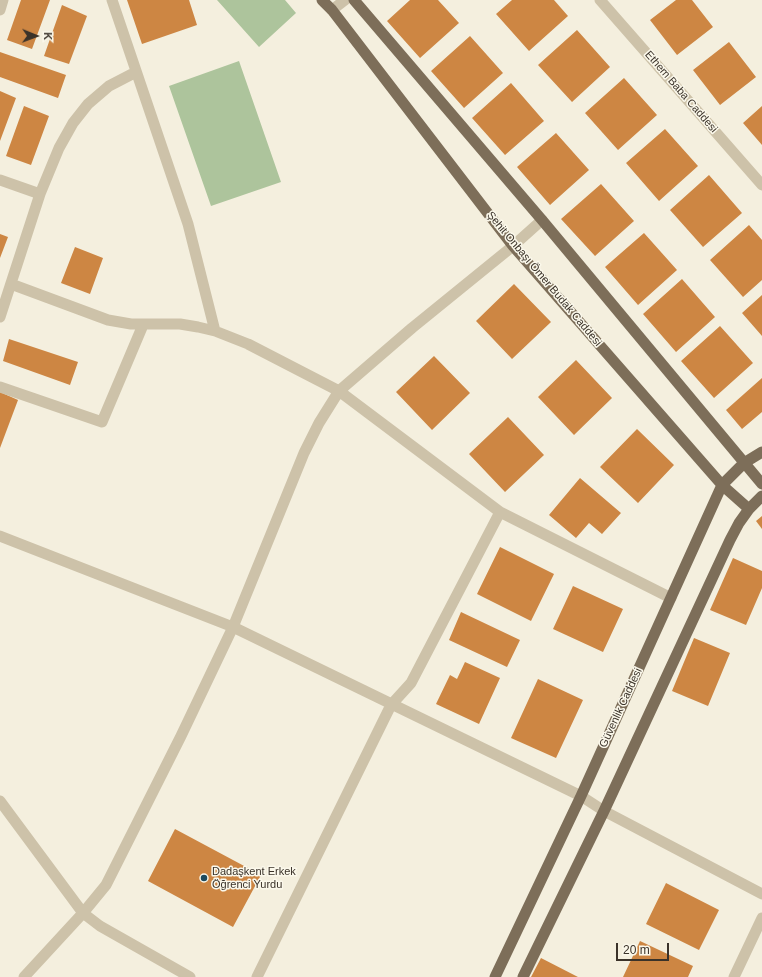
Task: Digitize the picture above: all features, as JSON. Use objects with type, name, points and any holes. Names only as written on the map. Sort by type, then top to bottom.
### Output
[{"type":"main road","name":"Şehit Onbaşı Ömer Budak Caddesi","points":[[322,0],[332,10],[513,246],[722,485],[749,509]]},
{"type":"main road","points":[[354,0],[542,220],[762,484]]},
{"type":"main road","name":"Güvenlik Caddesi","points":[[495,977],[581,796],[722,485],[744,463],[762,452]]},
{"type":"main road","points":[[523,977],[604,811],[730,540],[739,523],[749,509],[762,496]]},
{"type":"street","points":[[0,10],[3,0]]},
{"type":"street","points":[[112,0],[188,224],[215,331]]},
{"type":"street","points":[[332,10],[345,0]]},
{"type":"street","name":"Ethem Baba Caddesi","points":[[600,0],[762,185]]},
{"type":"street","points":[[0,317],[40,194],[59,148],[73,123],[88,104],[109,86],[136,72]]},
{"type":"street","points":[[0,180],[40,194]]},
{"type":"street","points":[[24,977],[83,914],[106,885],[181,736],[233,627],[304,453],[319,423],[339,391],[412,328],[513,246],[542,220]]},
{"type":"street","points":[[11,284],[97,316],[120,322],[143,325],[180,324],[215,331],[248,344],[339,391],[500,512],[671,598]]},
{"type":"street","points":[[0,387],[102,422],[143,325]]},
{"type":"street","points":[[257,977],[391,705],[411,683],[500,512]]},
{"type":"street","points":[[0,536],[233,627],[581,796],[604,811],[762,894]]},
{"type":"street","points":[[0,801],[83,914],[100,926],[190,977]]},
{"type":"street","points":[[734,977],[762,918]]},
{"type":"green space","points":[[217,0],[285,0],[296,13],[259,47]]},
{"type":"green space","points":[[239,61],[281,182],[211,206],[169,86]]},
{"type":"building","points":[[21,0],[50,0],[32,49],[7,40]]},
{"type":"building","points":[[127,0],[189,0],[197,25],[142,44]]},
{"type":"building","points":[[410,0],[438,0],[459,23],[420,58],[387,21]]},
{"type":"building","points":[[512,0],[554,0],[568,16],[529,51],[496,14]]},
{"type":"building","points":[[676,0],[692,0],[713,27],[677,55],[650,20]]},
{"type":"building","points":[[62,5],[87,16],[69,64],[44,56]]},
{"type":"building","points":[[577,30],[610,67],[572,102],[538,65]]},
{"type":"building","points":[[470,36],[503,73],[464,108],[431,71]]},
{"type":"building","points":[[729,42],[756,77],[720,105],[693,70]]},
{"type":"building","points":[[0,52],[66,75],[58,98],[0,77]]},
{"type":"building","points":[[624,78],[657,115],[618,150],[585,113]]},
{"type":"building","points":[[511,83],[544,121],[505,155],[472,118]]},
{"type":"building","points":[[0,91],[16,98],[0,141]]},
{"type":"building","points":[[24,106],[49,116],[31,165],[6,156]]},
{"type":"building","points":[[762,106],[762,145],[743,123]]},
{"type":"building","points":[[665,129],[698,166],[659,201],[626,163]]},
{"type":"building","points":[[556,133],[589,170],[550,205],[517,167]]},
{"type":"building","points":[[709,175],[742,213],[703,247],[670,210]]},
{"type":"building","points":[[601,184],[634,221],[595,256],[561,219]]},
{"type":"building","points":[[749,225],[762,240],[762,280],[743,297],[710,260]]},
{"type":"building","points":[[644,233],[677,270],[638,305],[605,267]]},
{"type":"building","points":[[0,234],[8,237],[0,258]]},
{"type":"building","points":[[75,247],[103,258],[90,294],[61,283]]},
{"type":"building","points":[[682,279],[715,317],[676,352],[643,314]]},
{"type":"building","points":[[514,284],[551,322],[512,359],[476,321]]},
{"type":"building","points":[[762,295],[762,336],[742,313]]},
{"type":"building","points":[[720,326],[753,363],[714,398],[681,361]]},
{"type":"building","points":[[9,339],[78,362],[70,385],[3,361]]},
{"type":"building","points":[[434,356],[470,393],[432,430],[396,392]]},
{"type":"building","points":[[576,360],[612,398],[574,435],[538,397]]},
{"type":"building","points":[[762,378],[762,412],[742,429],[726,410]]},
{"type":"building","points":[[0,392],[18,400],[0,448]]},
{"type":"building","points":[[508,417],[544,455],[505,492],[469,454]]},
{"type":"building","points":[[637,429],[674,465],[638,503],[600,467]]},
{"type":"building","points":[[580,478],[621,513],[602,534],[589,523],[576,538],[549,515]]},
{"type":"building","points":[[762,516],[762,529],[756,521]]},
{"type":"building","points":[[500,547],[554,574],[531,621],[477,594]]},
{"type":"building","points":[[733,558],[762,571],[762,588],[746,625],[710,610]]},
{"type":"building","points":[[573,586],[623,609],[603,652],[553,629]]},
{"type":"building","points":[[461,612],[520,640],[507,667],[449,640]]},
{"type":"building","points":[[694,638],[730,653],[708,706],[672,691]]},
{"type":"building","points":[[465,662],[500,678],[479,724],[436,704],[450,675],[457,679]]},
{"type":"building","points":[[538,679],[583,700],[556,758],[511,738]]},
{"type":"building","name":"Dadaşkent Erkek Öğrenci Yurdu","points":[[175,829],[261,875],[233,927],[148,881]]},
{"type":"building","points":[[666,883],[719,910],[699,950],[646,924]]},
{"type":"building","points":[[640,941],[693,966],[688,977],[623,977]]},
{"type":"building","points":[[541,958],[578,977],[531,977]]},
{"type":"place","name":"Dadaşkent Erkek Öğrenci Yurdu","points":[[204,878]]}]
